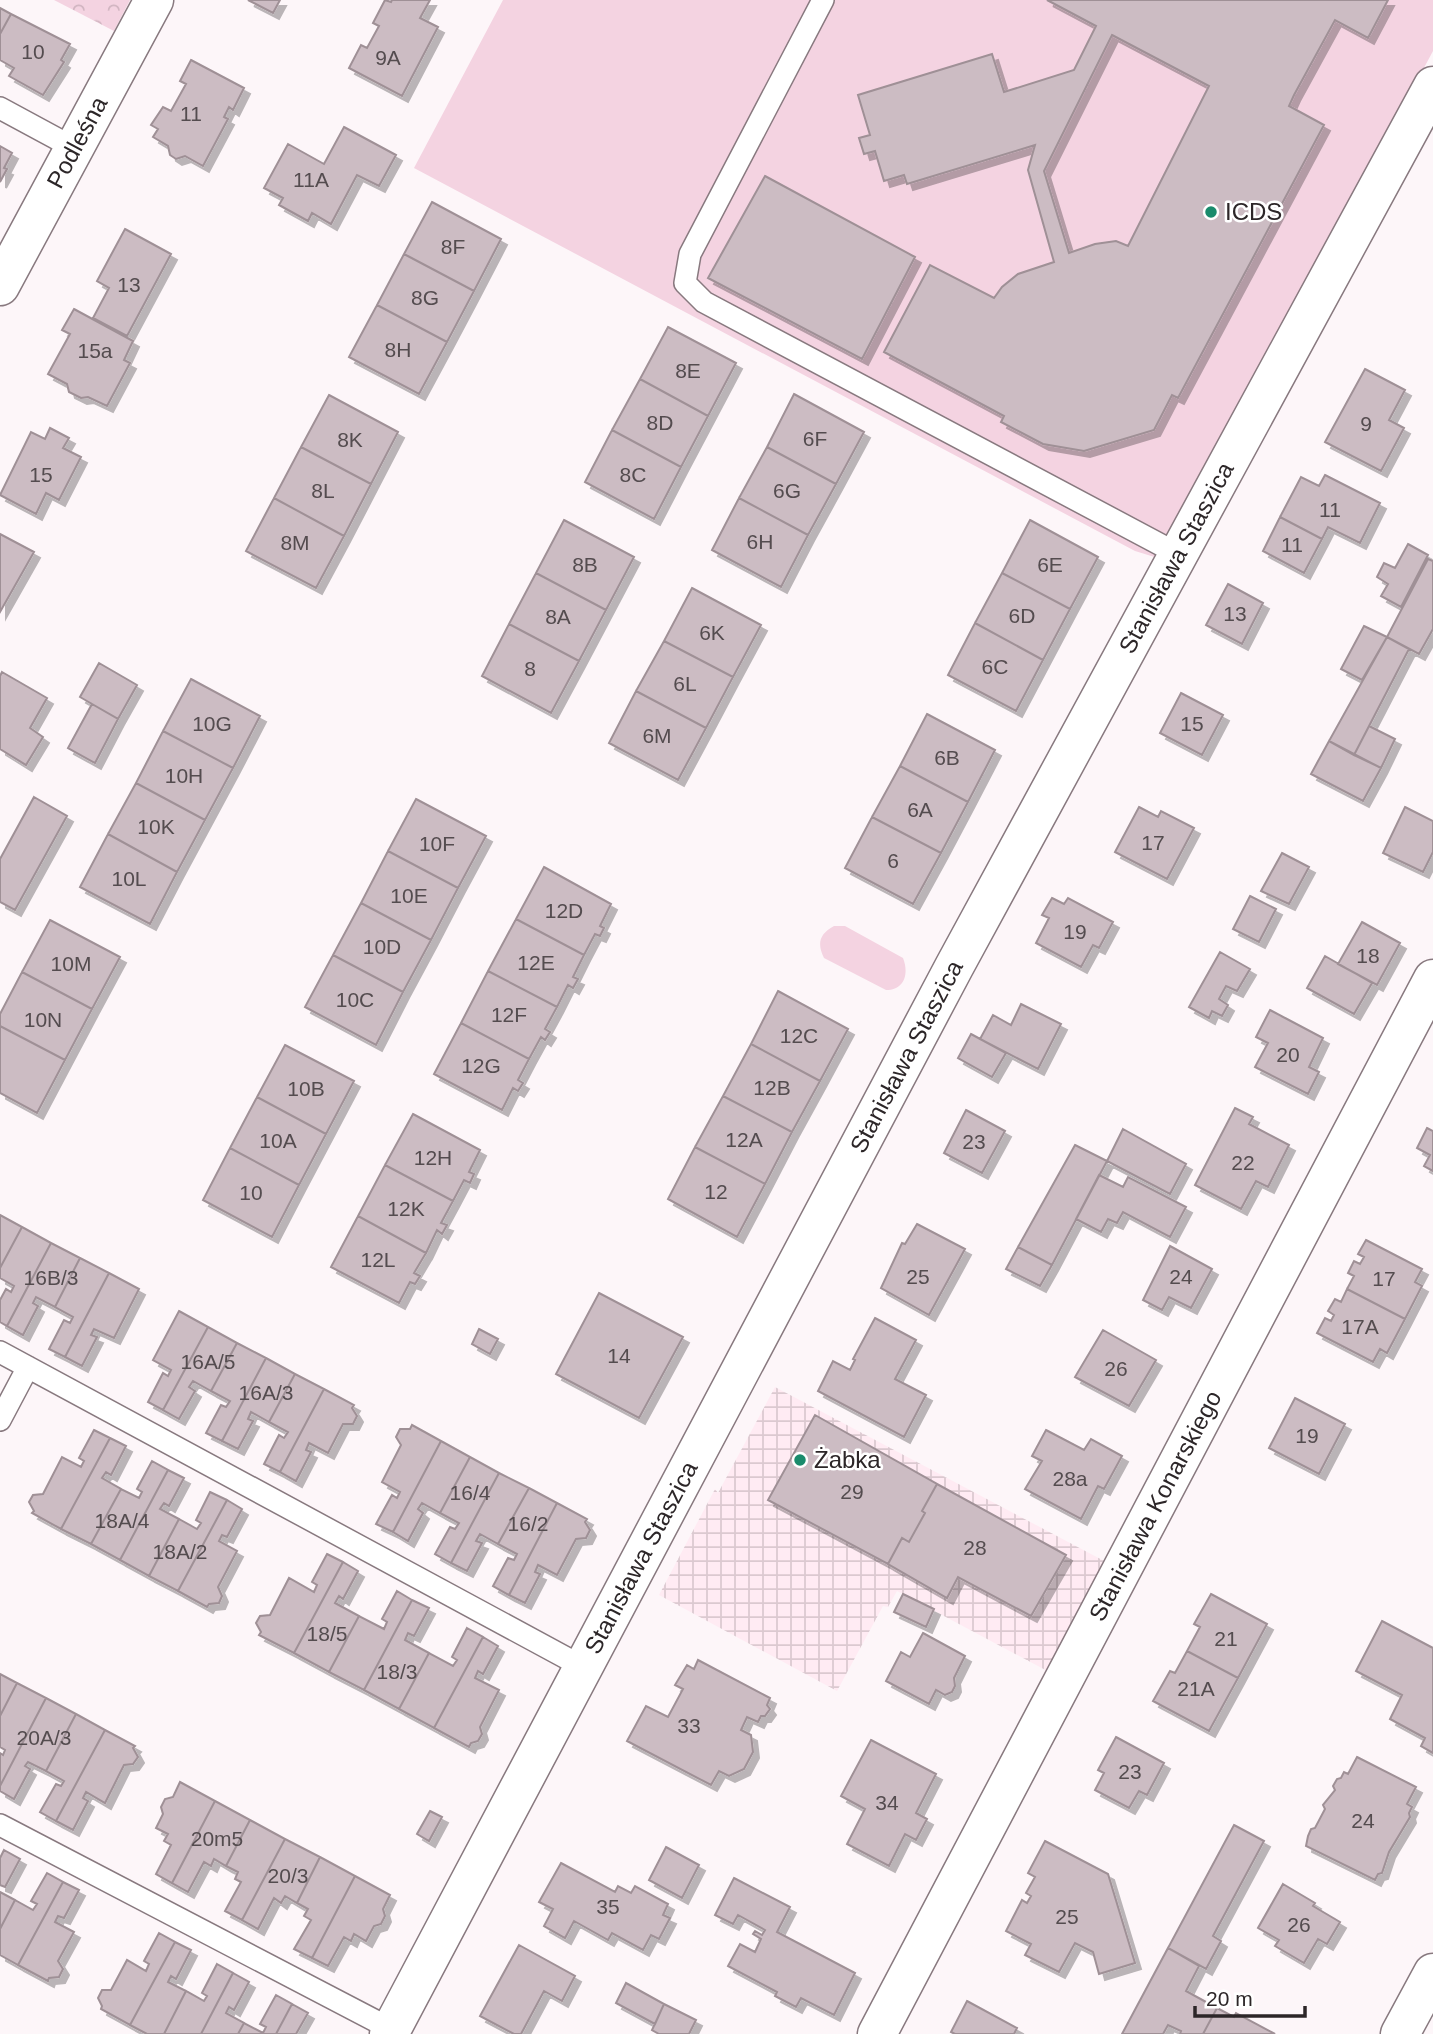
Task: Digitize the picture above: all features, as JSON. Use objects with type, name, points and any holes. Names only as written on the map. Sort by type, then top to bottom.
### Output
[{"type":"street","name":"Podleśna","points":[[0,286],[154,0]]},
{"type":"street","name":"Stanisława Staszica","points":[[390,2032],[961,955],[1433,86]]},
{"type":"street","name":"Stanisława Konarskiego","points":[[877,2034],[1433,979]]},
{"type":"street","points":[[1400,2034],[1433,1973]]},
{"type":"lane","points":[[823,0],[690,254],[685,283],[704,302],[1178,554]]},
{"type":"lane","points":[[0,108],[75,148]]},
{"type":"lane","points":[[0,1352],[583,1667]]},
{"type":"lane","points":[[0,1420],[28,1367]]},
{"type":"lane","points":[[0,1825],[390,2032]]},
{"type":"shaded area","points":[[775,1387],[1108,1563],[1051,1673],[897,1591],[888,1607],[883,1606],[837,1691],[659,1595],[715,1489],[718,1493]]},
{"type":"green space","points":[[54,0],[130,0],[114,31]]},
{"type":"green space","points":[[503,0],[1433,0],[1433,51],[1161,559],[1135,551],[414,168]]},
{"type":"green space","points":[[834,926],[845,926],[903,958],[906,969],[901,984],[886,990],[824,958],[820,948],[822,936]]},
{"type":"building","points":[[248,0],[280,0],[273,13]]},
{"type":"building","points":[[385,0],[430,0],[420,18],[438,27],[402,96],[349,68],[361,45],[367,48],[379,26],[373,23]]},
{"type":"building","name":"ICDS","points":[[1047,0],[1388,0],[1368,38],[1335,20],[1294,95],[1289,106],[1324,125],[1178,398],[1172,395],[1154,430],[1084,451],[1043,444],[1001,422],[1004,416],[884,352],[930,265],[994,298],[1002,287],[1018,274],[1054,262],[1028,170],[1035,145],[907,184],[904,175],[884,181],[875,151],[864,154],[859,138],[870,135],[858,95],[992,54],[1004,92],[1074,70],[1096,26]],"holes":[[[1112,35],[1209,86],[1128,246],[1116,241],[1095,244],[1069,253],[1044,171]]]},
{"type":"building","points":[[0,8],[11,14],[0,34]]},
{"type":"building","points":[[11,14],[70,44],[61,60],[64,62],[43,95],[9,76],[14,68],[0,60],[0,34]]},
{"type":"building","points":[[191,60],[244,88],[233,110],[229,107],[224,117],[228,119],[203,166],[185,156],[176,159],[170,155],[168,146],[153,137],[158,129],[151,125],[163,107],[171,111],[186,84],[180,81]]},
{"type":"building","points":[[344,127],[396,155],[379,186],[357,175],[331,224],[312,213],[308,221],[279,205],[283,198],[264,188],[288,144],[324,164]]},
{"type":"building","points":[[0,146],[12,153],[0,182]]},
{"type":"building","points":[[765,176],[915,257],[862,359],[708,278]]},
{"type":"building","points":[[432,202],[501,239],[474,291],[404,254]]},
{"type":"building","points":[[125,229],[171,254],[127,336],[93,318],[109,288],[97,281]]},
{"type":"building","points":[[404,254],[474,291],[447,342],[377,305]]},
{"type":"building","points":[[377,305],[447,342],[419,394],[349,357]]},
{"type":"building","points":[[74,309],[133,341],[124,360],[130,363],[107,406],[69,392],[67,384],[48,374],[70,334],[62,330]]},
{"type":"building","points":[[668,327],[736,363],[708,416],[640,379]]},
{"type":"building","points":[[1365,369],[1405,390],[1389,420],[1404,428],[1381,471],[1325,442]]},
{"type":"building","points":[[640,379],[708,416],[681,467],[612,430]]},
{"type":"building","points":[[794,394],[864,432],[836,484],[767,447]]},
{"type":"building","points":[[329,395],[398,432],[371,484],[301,447]]},
{"type":"building","points":[[50,428],[69,438],[63,448],[81,457],[59,500],[46,493],[36,514],[0,495],[31,432],[45,439]]},
{"type":"building","points":[[612,430],[681,467],[654,519],[585,482]]},
{"type":"building","points":[[301,447],[371,484],[344,536],[274,498]]},
{"type":"building","points":[[767,447],[836,484],[808,535],[739,498]]},
{"type":"building","points":[[1325,475],[1380,503],[1360,543],[1328,527],[1322,539],[1280,517],[1301,477],[1319,486]]},
{"type":"building","points":[[274,498],[344,536],[316,588],[246,551]]},
{"type":"building","points":[[739,498],[808,535],[781,587],[712,550]]},
{"type":"building","points":[[1280,517],[1322,539],[1304,573],[1263,551]]},
{"type":"building","points":[[564,520],[634,557],[606,610],[536,573]]},
{"type":"building","points":[[1030,520],[1098,557],[1070,609],[1002,573]]},
{"type":"building","points":[[0,534],[34,552],[0,612]]},
{"type":"building","points":[[1408,544],[1428,555],[1401,607],[1381,596],[1388,584],[1377,577],[1384,563],[1395,568]]},
{"type":"building","points":[[1428,559],[1433,561],[1433,629],[1419,654],[1387,637]]},
{"type":"building","points":[[536,573],[606,610],[579,661],[509,624]]},
{"type":"building","points":[[1002,573],[1070,609],[1043,660],[975,623]]},
{"type":"building","points":[[1228,584],[1263,603],[1242,644],[1206,625]]},
{"type":"building","points":[[692,588],[761,625],[733,677],[664,641]]},
{"type":"building","points":[[975,623],[1043,660],[1016,711],[948,675]]},
{"type":"building","points":[[509,624],[579,661],[551,713],[482,676]]},
{"type":"building","points":[[1364,626],[1387,637],[1362,680],[1341,669]]},
{"type":"building","points":[[1387,637],[1409,649],[1354,755],[1329,741]]},
{"type":"building","points":[[664,641],[733,677],[706,728],[636,691]]},
{"type":"building","points":[[99,663],[137,685],[118,719],[80,697]]},
{"type":"building","points":[[2,672],[47,698],[30,728],[43,737],[26,765],[0,749]]},
{"type":"building","points":[[191,679],[260,716],[233,768],[163,731]]},
{"type":"building","points":[[636,691],[706,728],[678,780],[609,743]]},
{"type":"building","points":[[1181,693],[1223,715],[1202,755],[1160,733]]},
{"type":"building","points":[[92,704],[118,719],[95,763],[68,748]]},
{"type":"building","points":[[927,714],[995,750],[968,802],[900,766]]},
{"type":"building","points":[[1369,726],[1395,739],[1381,768],[1354,755]]},
{"type":"building","points":[[163,731],[233,768],[205,820],[136,783]]},
{"type":"building","points":[[1329,741],[1381,768],[1363,801],[1311,774]]},
{"type":"building","points":[[900,766],[968,802],[941,853],[872,817]]},
{"type":"building","points":[[136,783],[205,820],[177,872],[108,834]]},
{"type":"building","points":[[34,797],[67,816],[15,910],[0,902],[0,859]]},
{"type":"building","points":[[416,799],[486,836],[458,888],[388,851]]},
{"type":"building","points":[[1139,807],[1158,817],[1161,811],[1194,828],[1167,879],[1115,852]]},
{"type":"building","points":[[1405,807],[1433,821],[1433,852],[1423,872],[1383,853]]},
{"type":"building","points":[[872,817],[941,853],[913,904],[845,868]]},
{"type":"building","points":[[108,834],[177,872],[150,924],[80,887]]},
{"type":"building","points":[[388,851],[458,888],[431,940],[361,903]]},
{"type":"building","points":[[1282,853],[1309,867],[1289,904],[1261,891]]},
{"type":"building","points":[[544,867],[611,904],[600,926],[604,928],[600,936],[595,934],[584,955],[516,919]]},
{"type":"building","points":[[1250,896],[1276,909],[1259,942],[1233,929]]},
{"type":"building","points":[[1052,898],[1064,904],[1068,898],[1113,922],[1099,948],[1093,945],[1081,967],[1036,943],[1049,918],[1042,915]]},
{"type":"building","points":[[361,903],[431,940],[403,992],[333,955]]},
{"type":"building","points":[[516,919],[584,955],[573,977],[578,979],[573,988],[568,985],[557,1007],[488,971]]},
{"type":"building","points":[[50,920],[120,957],[92,1009],[22,972]]},
{"type":"building","points":[[1362,922],[1400,943],[1377,985],[1338,964]]},
{"type":"building","points":[[1220,952],[1250,969],[1237,991],[1226,986],[1219,999],[1228,1005],[1222,1016],[1212,1011],[1209,1018],[1189,1007]]},
{"type":"building","points":[[333,955],[403,992],[376,1045],[305,1007]]},
{"type":"building","points":[[1325,956],[1372,983],[1354,1014],[1307,988]]},
{"type":"building","points":[[488,971],[557,1007],[545,1029],[550,1032],[545,1040],[541,1037],[529,1059],[461,1023]]},
{"type":"building","points":[[22,972],[92,1009],[65,1060],[0,1026],[0,1014]]},
{"type":"building","points":[[778,991],[848,1029],[820,1081],[751,1044]]},
{"type":"building","points":[[1021,1004],[1061,1024],[1038,1069],[980,1039],[993,1015],[1011,1025]]},
{"type":"building","points":[[1270,1010],[1323,1038],[1309,1067],[1319,1072],[1308,1094],[1255,1067],[1268,1043],[1256,1037]]},
{"type":"building","points":[[461,1023],[529,1059],[518,1080],[523,1083],[518,1091],[513,1088],[502,1110],[434,1074]]},
{"type":"building","points":[[0,1026],[65,1060],[37,1113],[0,1093]]},
{"type":"building","points":[[971,1034],[1006,1053],[992,1077],[958,1058]]},
{"type":"building","points":[[751,1044],[820,1081],[792,1132],[723,1096]]},
{"type":"building","points":[[285,1045],[354,1081],[326,1134],[257,1097]]},
{"type":"building","points":[[723,1096],[792,1132],[765,1184],[695,1147]]},
{"type":"building","points":[[257,1097],[326,1134],[299,1185],[230,1148]]},
{"type":"building","points":[[1235,1108],[1253,1117],[1249,1124],[1289,1145],[1268,1187],[1256,1181],[1241,1209],[1195,1185]]},
{"type":"building","points":[[966,1110],[1005,1131],[982,1173],[944,1153]]},
{"type":"building","points":[[413,1114],[480,1150],[469,1172],[474,1174],[470,1183],[464,1180],[453,1201],[385,1165]]},
{"type":"building","points":[[1427,1128],[1433,1131],[1433,1171],[1424,1166],[1430,1155],[1417,1148]]},
{"type":"building","points":[[1123,1129],[1186,1164],[1170,1194],[1107,1161]]},
{"type":"building","points":[[1075,1145],[1107,1161],[1052,1265],[1018,1247]]},
{"type":"building","points":[[695,1147],[765,1184],[737,1237],[668,1199]]},
{"type":"building","points":[[230,1148],[299,1185],[272,1237],[203,1200]]},
{"type":"building","points":[[385,1165],[453,1201],[441,1223],[447,1225],[442,1234],[437,1230],[426,1253],[358,1216]]},
{"type":"building","points":[[1099,1175],[1123,1187],[1128,1177],[1186,1207],[1170,1237],[1123,1212],[1117,1223],[1108,1219],[1101,1232],[1076,1219]]},
{"type":"building","points":[[0,1215],[22,1227],[0,1268]]},
{"type":"building","points":[[358,1216],[426,1253],[414,1273],[420,1276],[415,1284],[410,1282],[399,1303],[331,1267]]},
{"type":"building","points":[[917,1224],[965,1249],[929,1315],[881,1288],[902,1243],[905,1244]]},
{"type":"building","points":[[22,1227],[51,1243],[7,1326],[0,1322],[0,1300],[6,1289],[11,1292],[14,1286],[0,1278],[0,1268]]},
{"type":"building","points":[[1366,1240],[1422,1269],[1415,1282],[1422,1286],[1405,1319],[1347,1289],[1354,1276],[1348,1273],[1354,1261],[1360,1264],[1364,1257],[1358,1254]]},
{"type":"building","points":[[51,1243],[80,1258],[55,1307],[36,1297],[33,1303],[38,1306],[23,1335],[7,1326]]},
{"type":"building","points":[[1170,1246],[1212,1269],[1191,1308],[1169,1297],[1162,1310],[1143,1300]]},
{"type":"building","points":[[1018,1247],[1052,1265],[1040,1286],[1006,1269]]},
{"type":"building","points":[[80,1258],[109,1273],[65,1357],[49,1349],[64,1320],[70,1323],[73,1317],[55,1307]]},
{"type":"building","points":[[109,1273],[139,1289],[114,1338],[94,1329],[91,1335],[97,1337],[82,1366],[65,1357]]},
{"type":"building","points":[[1347,1289],[1405,1319],[1387,1353],[1380,1349],[1373,1362],[1317,1333],[1325,1318],[1331,1321],[1334,1315],[1328,1311],[1335,1299],[1341,1302]]},
{"type":"building","points":[[599,1293],[683,1337],[639,1418],[556,1374]]},
{"type":"building","points":[[179,1311],[208,1327],[163,1410],[148,1402],[163,1373],[168,1376],[171,1370],[153,1360]]},
{"type":"building","points":[[875,1318],[916,1340],[895,1379],[926,1395],[904,1437],[818,1391],[833,1361],[850,1370]]},
{"type":"building","points":[[208,1327],[237,1343],[211,1391],[193,1381],[189,1387],[195,1391],[179,1419],[163,1410]]},
{"type":"building","points":[[479,1329],[498,1339],[490,1354],[472,1344]]},
{"type":"building","points":[[1103,1330],[1156,1360],[1129,1406],[1075,1377]]},
{"type":"building","points":[[237,1343],[266,1358],[222,1441],[206,1433],[221,1405],[226,1407],[230,1401],[211,1391]]},
{"type":"building","points":[[266,1358],[295,1374],[269,1422],[251,1412],[248,1419],[253,1421],[238,1449],[222,1441]]},
{"type":"building","points":[[295,1374],[324,1389],[280,1472],[264,1464],[279,1435],[284,1438],[288,1432],[269,1422]]},
{"type":"building","points":[[324,1389],[354,1405],[352,1408],[357,1416],[353,1424],[343,1424],[328,1453],[309,1443],[306,1450],[311,1452],[296,1481],[280,1472]]},
{"type":"building","points":[[1295,1398],[1345,1424],[1319,1474],[1269,1448]]},
{"type":"building","points":[[815,1415],[937,1484],[909,1542],[902,1538],[888,1564],[768,1500]]},
{"type":"building","points":[[412,1425],[441,1441],[393,1532],[376,1524],[392,1495],[397,1498],[400,1492],[382,1482],[401,1445],[396,1437],[400,1429],[410,1429]]},
{"type":"building","points":[[94,1430],[110,1438],[61,1529],[32,1513],[34,1511],[29,1502],[33,1495],[43,1494],[62,1457],[81,1467],[84,1461],[79,1458]]},
{"type":"building","points":[[1046,1430],[1084,1450],[1091,1439],[1122,1456],[1104,1489],[1098,1486],[1081,1519],[1025,1489],[1042,1461],[1032,1456]]},
{"type":"building","points":[[110,1438],[126,1446],[111,1475],[106,1472],[102,1478],[121,1489],[91,1544],[61,1529]]},
{"type":"building","points":[[441,1441],[470,1457],[440,1513],[422,1503],[418,1509],[423,1513],[408,1541],[393,1532]]},
{"type":"building","points":[[470,1457],[499,1473],[451,1563],[435,1554],[450,1527],[455,1529],[459,1523],[440,1513]]},
{"type":"building","points":[[152,1461],[168,1470],[120,1560],[91,1544],[121,1489],[139,1498],[142,1492],[137,1489]]},
{"type":"building","points":[[168,1470],[184,1478],[169,1506],[164,1503],[160,1509],[179,1519],[149,1576],[120,1560]]},
{"type":"building","points":[[499,1473],[529,1488],[498,1544],[480,1534],[476,1541],[482,1543],[467,1571],[451,1563]]},
{"type":"building","points":[[937,1484],[1066,1555],[1031,1616],[958,1577],[947,1598],[888,1564],[902,1538],[909,1542]]},
{"type":"building","points":[[529,1488],[557,1503],[509,1595],[493,1586],[508,1558],[514,1560],[517,1554],[498,1544]]},
{"type":"building","points":[[210,1492],[227,1500],[178,1591],[149,1576],[179,1519],[197,1529],[201,1523],[196,1520]]},
{"type":"building","points":[[227,1500],[242,1509],[227,1537],[222,1535],[219,1541],[237,1551],[218,1587],[222,1596],[219,1603],[209,1604],[207,1607],[178,1591]]},
{"type":"building","points":[[557,1503],[587,1519],[585,1522],[590,1530],[586,1538],[576,1539],[557,1575],[538,1565],[535,1572],[540,1574],[525,1603],[509,1595]]},
{"type":"building","points":[[327,1554],[343,1562],[294,1653],[259,1635],[261,1632],[256,1623],[260,1616],[270,1615],[289,1578],[314,1592],[317,1585],[312,1582]]},
{"type":"building","points":[[343,1562],[358,1571],[343,1599],[339,1596],[335,1603],[359,1616],[329,1672],[294,1653]]},
{"type":"building","points":[[397,1591],[412,1600],[364,1690],[329,1672],[359,1616],[384,1629],[387,1622],[382,1619]]},
{"type":"building","points":[[903,1594],[934,1609],[926,1627],[894,1612]]},
{"type":"building","points":[[1211,1594],[1267,1624],[1238,1678],[1187,1651],[1200,1627],[1194,1624]]},
{"type":"building","points":[[412,1600],[429,1608],[414,1636],[408,1633],[405,1640],[429,1653],[399,1709],[364,1690]]},
{"type":"building","points":[[1382,1621],[1433,1648],[1433,1753],[1421,1746],[1425,1738],[1390,1719],[1402,1695],[1356,1671]]},
{"type":"building","points":[[467,1628],[483,1637],[434,1728],[399,1709],[429,1653],[453,1666],[457,1660],[452,1657]]},
{"type":"building","points":[[923,1633],[965,1656],[954,1678],[955,1686],[952,1692],[945,1695],[936,1690],[929,1704],[886,1681],[901,1652],[910,1657]]},
{"type":"building","points":[[483,1637],[498,1646],[483,1674],[478,1671],[475,1678],[499,1690],[480,1727],[482,1734],[478,1741],[471,1743],[469,1747],[434,1728]]},
{"type":"building","points":[[1187,1651],[1238,1678],[1209,1731],[1153,1701],[1170,1671],[1175,1673]]},
{"type":"building","points":[[698,1660],[770,1698],[767,1705],[770,1709],[765,1716],[761,1716],[758,1722],[747,1717],[741,1730],[751,1735],[753,1752],[744,1769],[729,1776],[719,1771],[711,1785],[627,1741],[646,1706],[668,1717],[683,1689],[675,1685],[687,1665],[694,1669]]},
{"type":"building","points":[[0,1674],[17,1683],[0,1716]]},
{"type":"building","points":[[17,1683],[46,1698],[0,1786],[0,1753],[3,1755],[5,1750],[0,1747],[0,1716]]},
{"type":"building","points":[[46,1698],[76,1714],[46,1771],[28,1762],[25,1766],[30,1769],[14,1799],[0,1791],[0,1786]]},
{"type":"building","points":[[76,1714],[105,1730],[56,1821],[40,1812],[56,1784],[61,1786],[64,1781],[46,1771]]},
{"type":"building","points":[[105,1730],[135,1746],[133,1748],[138,1757],[133,1764],[124,1765],[105,1803],[86,1792],[83,1798],[88,1801],[73,1830],[56,1821]]},
{"type":"building","points":[[1116,1737],[1164,1763],[1147,1795],[1139,1791],[1129,1808],[1095,1790],[1104,1773],[1098,1770]]},
{"type":"building","points":[[871,1740],[936,1774],[916,1813],[927,1819],[916,1840],[905,1834],[889,1866],[847,1844],[865,1809],[841,1796]]},
{"type":"building","points":[[1357,1757],[1416,1787],[1407,1804],[1412,1807],[1410,1817],[1389,1852],[1382,1873],[1378,1874],[1375,1880],[1306,1846],[1311,1829],[1315,1828],[1325,1809],[1323,1805],[1335,1790],[1333,1786],[1337,1779],[1341,1778],[1344,1772],[1348,1774]]},
{"type":"building","points":[[180,1782],[215,1801],[172,1883],[156,1874],[171,1845],[164,1841],[168,1834],[156,1828],[163,1814],[161,1807],[165,1799],[173,1797]]},
{"type":"building","points":[[215,1801],[250,1820],[226,1866],[214,1859],[211,1866],[204,1862],[188,1892],[172,1883]]},
{"type":"building","points":[[430,1811],[442,1817],[429,1841],[417,1834]]},
{"type":"building","points":[[250,1820],[285,1839],[242,1920],[225,1911],[241,1882],[235,1879],[238,1872],[226,1866]]},
{"type":"building","points":[[1234,1825],[1264,1841],[1213,1936],[1221,1941],[1206,1969],[1168,1948]]},
{"type":"building","points":[[285,1839],[320,1857],[297,1903],[285,1896],[281,1903],[274,1898],[258,1929],[242,1920]]},
{"type":"building","points":[[1045,1841],[1108,1874],[1135,1963],[1099,1974],[1093,1952],[1075,1943],[1059,1972],[1025,1955],[1031,1944],[1006,1931],[1022,1900],[1027,1903],[1031,1896],[1026,1893],[1035,1877],[1028,1873]]},
{"type":"building","points":[[666,1847],[699,1865],[682,1898],[649,1880]]},
{"type":"building","points":[[4,1850],[20,1859],[5,1887],[0,1885],[0,1858]]},
{"type":"building","points":[[320,1857],[355,1876],[312,1958],[294,1949],[311,1920],[304,1916],[308,1909],[297,1903]]},
{"type":"building","points":[[561,1863],[615,1892],[618,1886],[631,1893],[635,1886],[668,1904],[663,1915],[670,1918],[659,1939],[651,1935],[643,1950],[612,1933],[608,1940],[574,1921],[565,1938],[544,1926],[553,1909],[539,1902]]},
{"type":"building","points":[[47,1873],[63,1882],[18,1965],[0,1955],[0,1929],[15,1900],[33,1910],[37,1904],[31,1901]]},
{"type":"building","points":[[355,1876],[390,1895],[383,1909],[385,1916],[381,1924],[374,1926],[366,1941],[354,1934],[351,1941],[344,1937],[328,1966],[312,1958]]},
{"type":"building","points":[[734,1878],[790,1907],[777,1932],[855,1973],[834,2015],[801,1998],[796,2007],[775,1996],[777,1992],[728,1966],[740,1944],[755,1952],[761,1939],[753,1934],[755,1931],[762,1935],[765,1930],[738,1915],[733,1924],[715,1915]]},
{"type":"building","points":[[63,1882],[79,1890],[64,1918],[58,1916],[55,1922],[74,1932],[58,1961],[63,1969],[59,1977],[49,1978],[48,1981],[18,1965]]},
{"type":"building","points":[[1283,1884],[1340,1922],[1327,1944],[1318,1939],[1304,1963],[1275,1946],[1279,1940],[1258,1928]]},
{"type":"building","points":[[0,1892],[15,1900],[0,1929]]},
{"type":"building","points":[[159,1933],[175,1942],[130,2025],[101,2009],[98,1998],[102,1990],[111,1990],[127,1960],[146,1971],[149,1964],[144,1961]]},
{"type":"building","points":[[175,1942],[191,1950],[176,1979],[171,1976],[168,1982],[186,1991],[164,2034],[147,2034],[130,2025]]},
{"type":"building","points":[[519,1945],[575,1976],[562,2001],[544,1991],[521,2034],[514,2034],[480,2016]]},
{"type":"building","points":[[1168,1948],[1199,1966],[1186,1991],[1217,2008],[1203,2034],[1180,2034],[1181,2031],[1168,2025],[1163,2034],[1122,2034]]},
{"type":"building","points":[[217,1964],[233,1973],[201,2034],[164,2034],[186,1991],[204,2001],[207,1996],[202,1993]]},
{"type":"building","points":[[233,1973],[249,1982],[234,2010],[229,2007],[226,2013],[244,2023],[238,2034],[201,2034]]},
{"type":"building","points":[[626,1983],[664,2004],[655,2024],[616,2003]]},
{"type":"building","points":[[276,1995],[292,2004],[276,2034],[238,2034],[244,2023],[263,2033],[266,2027],[260,2024]]},
{"type":"building","points":[[967,2001],[1017,2028],[1014,2034],[951,2032]]},
{"type":"building","points":[[292,2004],[308,2013],[296,2034],[276,2034]]},
{"type":"building","points":[[664,2004],[696,2020],[689,2034],[659,2034],[652,2030]]},
{"type":"building","points":[[1217,2008],[1234,2017],[1236,2013],[1275,2034],[1203,2034]]},
{"type":"place","name":"ICDS","points":[[1211,212]]},
{"type":"place","name":"Żabka","points":[[800,1460]]}]
